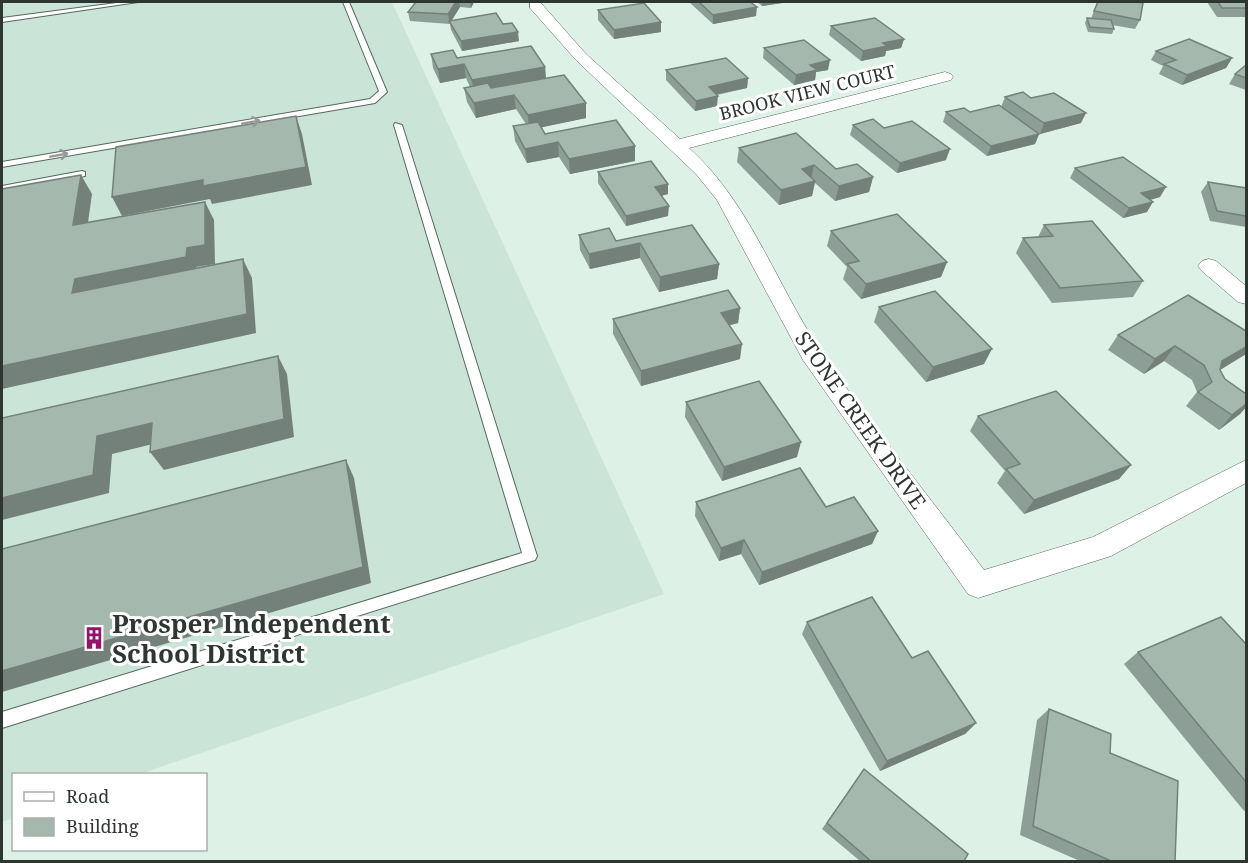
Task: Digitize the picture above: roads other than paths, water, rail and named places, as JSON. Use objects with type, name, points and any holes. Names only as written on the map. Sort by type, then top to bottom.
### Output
[{"type":"street","name":"STONE CREEK DRIVE","points":[[546,4],[581,57],[678,145],[726,199],[811,354],[978,585],[1101,547],[1246,471]]},
{"type":"street","name":"BROOK VIEW COURT","points":[[678,145],[945,77]]},
{"type":"street","points":[[1209,266],[1246,297]]},
{"type":"lane","points":[[2,20],[135,2]]},
{"type":"lane","points":[[2,165],[372,101],[383,92],[346,2]]},
{"type":"lane","points":[[2,720],[530,556],[398,125]]},
{"type":"lane","points":[[2,189],[82,174]]},
{"type":"place","name":"Prosper Independent School District","points":[[94,638]]}]
